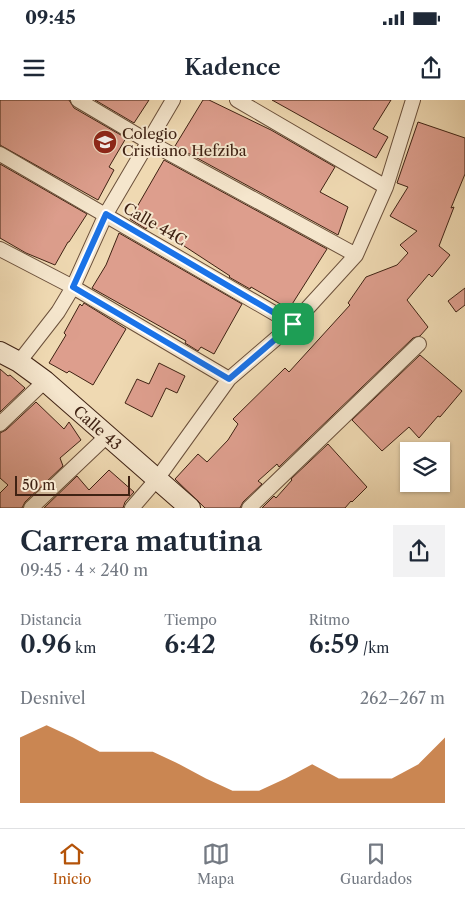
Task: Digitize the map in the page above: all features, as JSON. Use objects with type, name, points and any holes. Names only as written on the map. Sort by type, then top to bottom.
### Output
[{"type":"street","points":[[78,100],[148,142],[356,255]]},
{"type":"street","points":[[20,362],[58,312],[73,287],[106,214],[172,100]]},
{"type":"street","points":[[237,100],[386,187]]},
{"type":"street","points":[[132,508],[157,479],[229,379],[293,324],[356,255],[386,187],[413,100]]},
{"type":"street","name":"Calle 44C","points":[[0,154],[293,324]]},
{"type":"street","points":[[0,249],[73,287],[229,379]]},
{"type":"street","points":[[249,508],[420,344]]},
{"type":"street","name":"Calle 43","points":[[0,352],[20,362],[45,381],[190,508]]},
{"type":"street","points":[[0,424],[45,381]]},
{"type":"street","points":[[30,508],[108,436]]},
{"type":"building","points":[[0,100],[69,100],[74,108],[126,138],[109,167],[114,170],[98,200],[0,145]]},
{"type":"building","points":[[95,100],[149,100],[134,123]]},
{"type":"building","points":[[203,100],[209,100],[271,130],[335,167],[320,192],[348,207],[338,235],[175,146]]},
{"type":"building","points":[[272,100],[391,100],[373,129],[388,137],[376,158]]},
{"type":"building","points":[[418,122],[465,138],[465,174],[451,208],[454,207],[439,246],[450,255],[432,277],[429,274],[407,300],[428,327],[420,336],[413,338],[279,467],[277,464],[258,481],[262,484],[243,502],[240,508],[205,508],[175,479],[198,454],[207,462],[228,440],[238,424],[233,419],[285,368],[289,372],[350,305],[348,303],[366,277],[397,265],[408,253],[400,245],[417,231],[390,216],[408,187],[397,183]]},
{"type":"building","points":[[164,160],[327,249],[289,309],[251,287],[250,289],[229,277],[149,223],[146,229],[130,219]]},
{"type":"building","points":[[0,164],[87,214],[55,265],[26,253],[0,238]]},
{"type":"building","points":[[119,233],[242,304],[214,354],[201,347],[198,351],[185,343],[186,341],[92,288],[106,265]]},
{"type":"building","points":[[465,288],[465,305],[456,312],[448,301]]},
{"type":"building","points":[[84,303],[126,329],[93,385],[69,371],[67,373],[49,363],[66,335],[64,333],[80,304],[82,306]]},
{"type":"building","points":[[420,355],[462,391],[419,438],[409,427],[382,451],[352,420]]},
{"type":"building","points":[[159,363],[185,376],[177,393],[166,388],[152,417],[125,403],[137,379],[149,384]]},
{"type":"building","points":[[0,369],[25,388],[0,412]]},
{"type":"building","points":[[36,402],[64,429],[69,422],[81,440],[60,458],[63,466],[25,502],[22,508],[0,508],[0,493],[8,485],[0,478],[0,433],[6,430]]},
{"type":"building","points":[[328,444],[367,487],[352,502],[345,508],[262,508],[274,496],[276,498],[291,479]]},
{"type":"building","points":[[109,470],[134,492],[125,502],[123,508],[44,508],[77,476],[89,490]]},
{"type":"place","name":"Colegio Cristiano Hefziba","points":[[105,142]]},
{"type":"route","points":[[106,214],[293,324],[229,379],[73,287],[106,214]]}]
